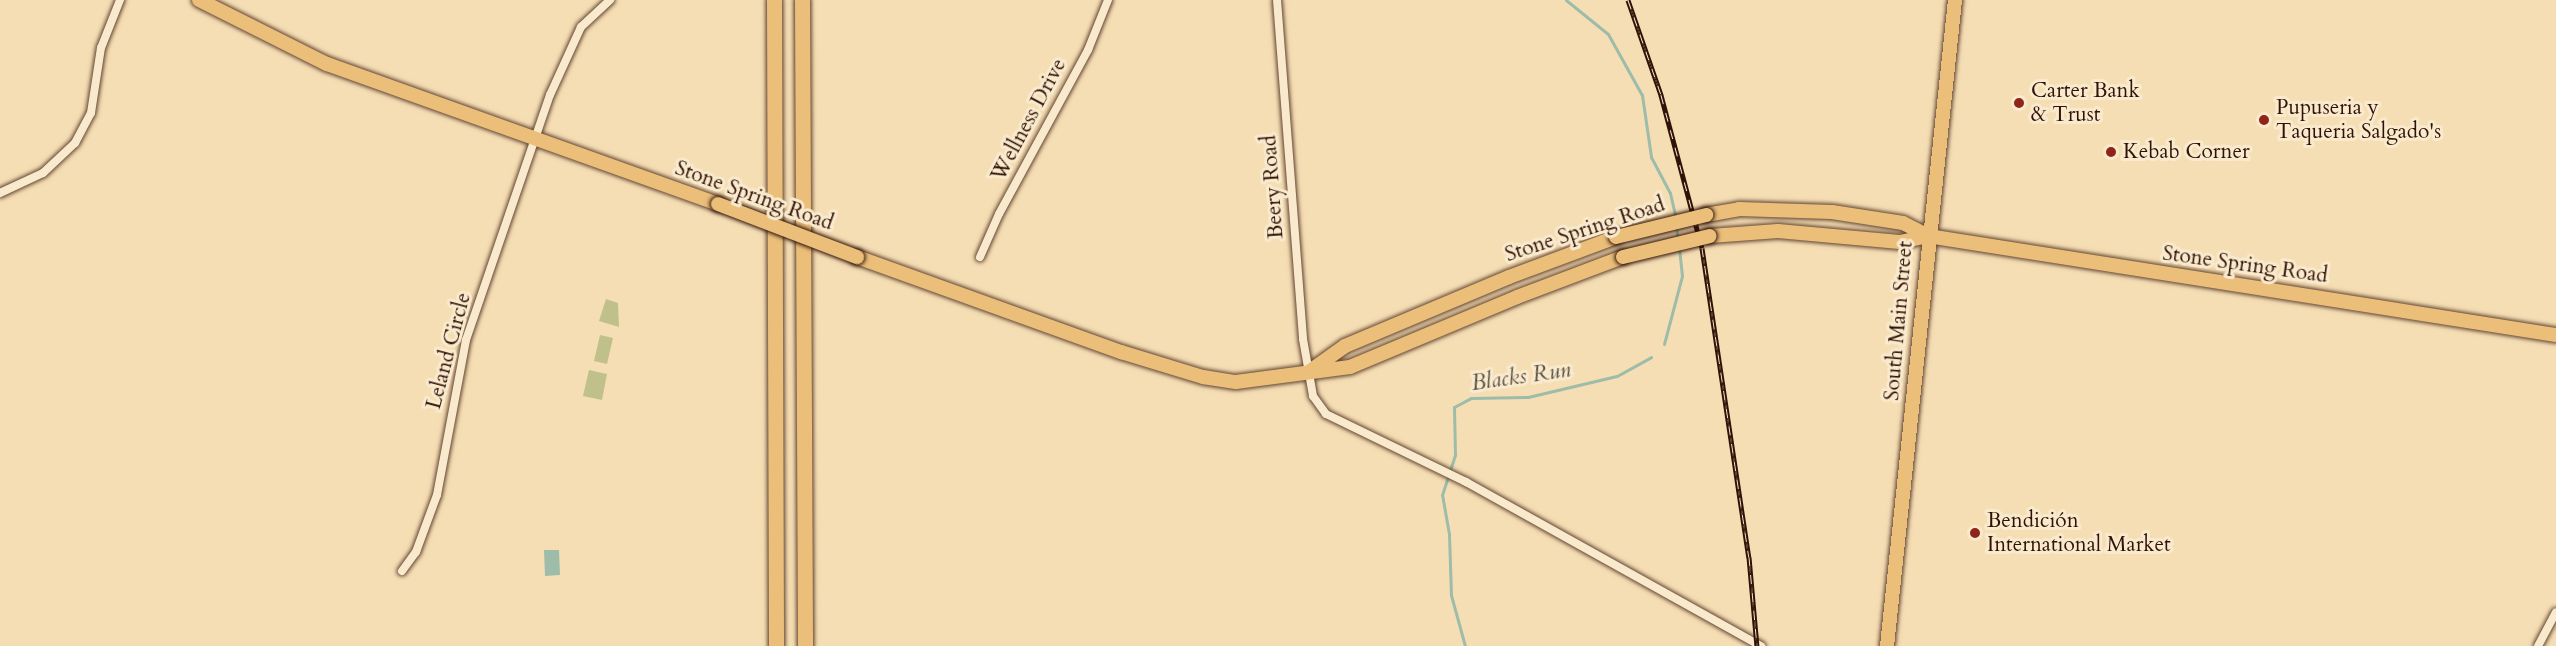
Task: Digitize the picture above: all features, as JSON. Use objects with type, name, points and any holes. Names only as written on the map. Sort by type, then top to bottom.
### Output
[{"type":"highway","points":[[774,0],[776,646]]},
{"type":"highway","points":[[802,0],[805,646]]},
{"type":"main road","name":"Stone Spring Road","points":[[199,0],[327,64],[536,141],[718,204],[857,257],[1203,377],[1245,382],[1350,367],[1517,297],[1623,257],[1710,236],[1778,231],[1900,242],[1928,236]]},
{"type":"main road","name":"South Main Street","points":[[1887,646],[1928,236],[1955,0]]},
{"type":"main road","name":"Stone Spring Road","points":[[1308,372],[1345,346],[1509,277],[1616,237],[1739,209],[1832,212],[1903,223],[1928,236],[2556,335]]},
{"type":"street","points":[[0,193],[43,173],[67,155],[91,113],[101,48],[120,0]]},
{"type":"street","name":"Leland Circle","points":[[402,571],[416,552],[437,495],[466,340],[570,45],[591,15],[610,0]]},
{"type":"street","name":"Wellness Drive","points":[[980,257],[999,214],[1088,50],[1108,0]]},
{"type":"street","name":"Beery Road","points":[[1277,0],[1308,372]]},
{"type":"street","points":[[1308,372],[1313,396],[1326,414],[1466,482],[1761,646]]},
{"type":"street","points":[[2538,646],[2556,612]]},
{"type":"green space","points":[[606,299],[618,303],[619,327],[599,321]]},
{"type":"green space","points":[[600,335],[613,338],[607,364],[594,361]]},
{"type":"green space","points":[[589,370],[607,374],[602,400],[583,396]]},
{"type":"shaded area","points":[[544,550],[559,550],[560,575],[545,576]]},
{"type":"waterway","name":"Blacks Run","points":[[1566,0],[1608,34],[1642,95],[1651,157],[1670,193],[1676,219]]},
{"type":"waterway","name":"Blacks Run","points":[[1676,226],[1678,240]]},
{"type":"waterway","name":"Blacks Run","points":[[1664,344],[1682,276],[1679,247]]},
{"type":"waterway","name":"Blacks Run","points":[[1465,646],[1451,595],[1449,534],[1442,495],[1455,455],[1454,407],[1471,398],[1528,397],[1617,376],[1651,357]]},
{"type":"railway","points":[[1628,0],[1661,95],[1702,248],[1749,557],[1757,646]]},
{"type":"place","name":"Carter Bank & Trust","points":[[2019,103]]},
{"type":"place","name":"Pupuseria y Taqueria Salgado's","points":[[2264,120]]},
{"type":"place","name":"Kebab Corner","points":[[2111,152]]},
{"type":"place","name":"Bendición International Market","points":[[1975,533]]}]
